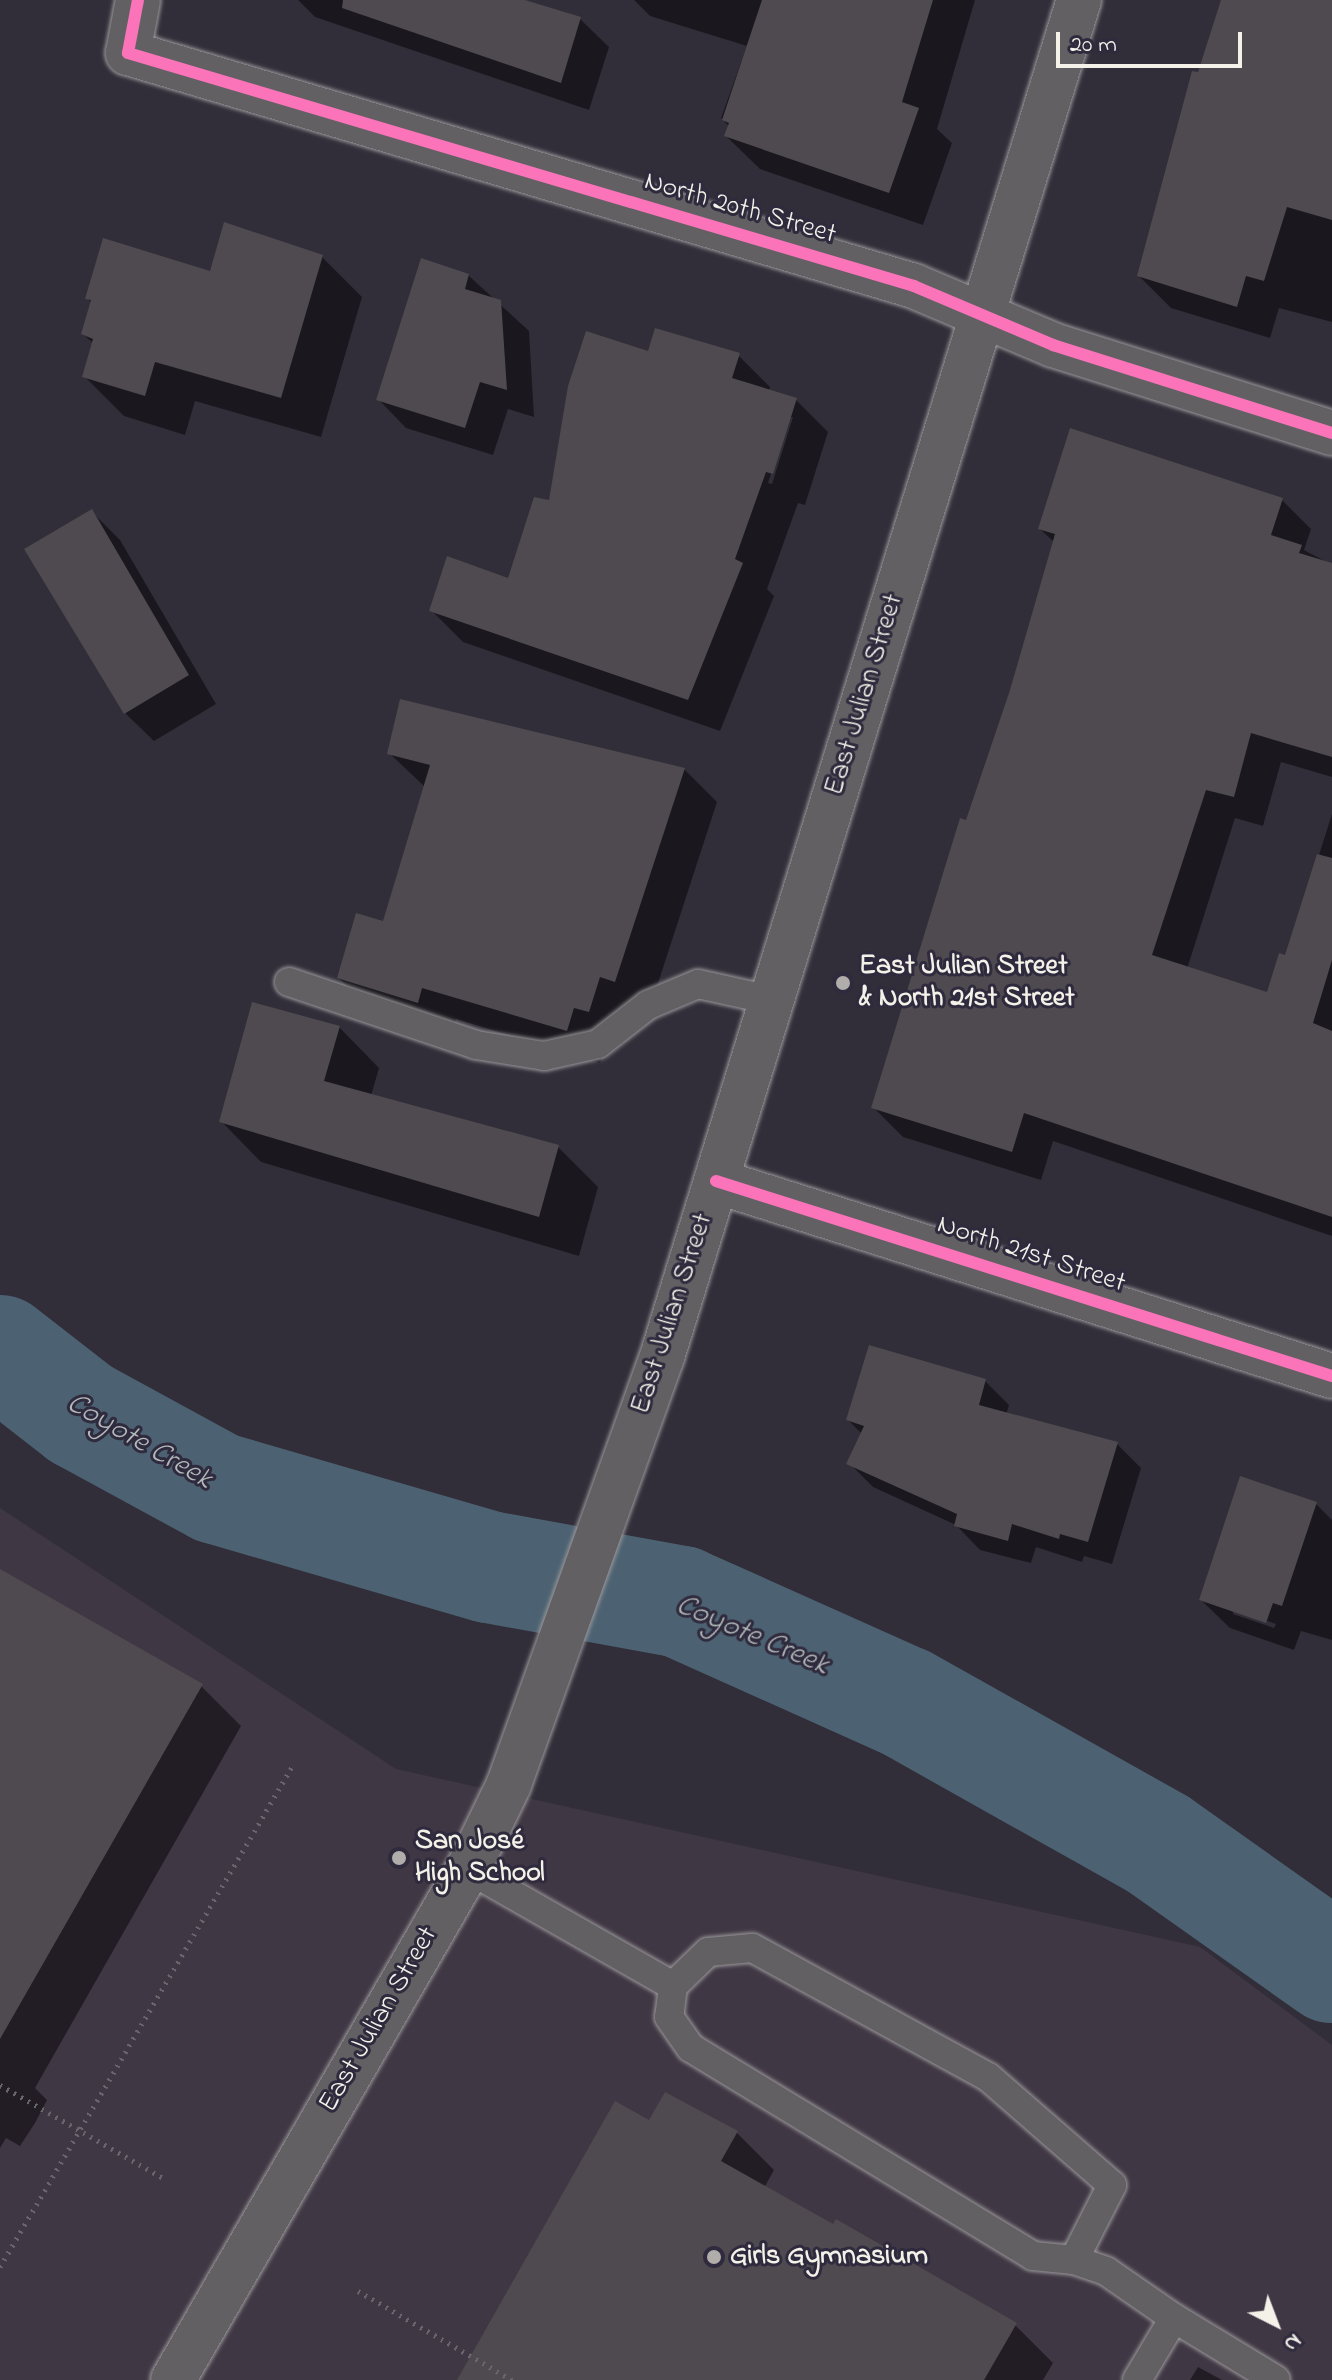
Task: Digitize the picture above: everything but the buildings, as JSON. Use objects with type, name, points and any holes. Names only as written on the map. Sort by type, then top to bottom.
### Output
[{"type":"main road","name":"North 20th Street","points":[[138,0],[128,53],[914,286],[1053,345],[1332,433]]},
{"type":"main road","name":"East Julian Street","points":[[173,2380],[468,1869],[509,1784],[662,1357],[1079,0]]},
{"type":"main road","name":"North 21st Street","points":[[716,1181],[1332,1376]]},
{"type":"lane","points":[[289,982],[476,1045],[544,1056],[598,1044],[648,1005],[698,984],[771,1000]]},
{"type":"lane","points":[[468,1869],[673,1986]]},
{"type":"lane","points":[[1074,2260],[1112,2185],[988,2077],[752,1948],[708,1952],[673,1986],[669,2017],[691,2048],[1033,2256],[1074,2260],[1106,2271],[1174,2318],[1276,2380]]},
{"type":"lane","points":[[1137,2380],[1174,2318]]},
{"type":"path","points":[[0,2267],[293,1765]]},
{"type":"path","points":[[0,2085],[165,2179]]},
{"type":"path","points":[[358,2291],[512,2380]]},
{"type":"shaded area","name":"San José High School","points":[[0,1508],[396,1769],[1200,1947],[1332,2045],[1332,2380],[0,2380]]},
{"type":"waterway","name":"Coyote Creek","points":[[0,1351],[81,1414],[217,1488],[489,1567],[681,1602],[905,1702],[1158,1844],[1332,1967]]},
{"type":"cycle path","points":[[138,0],[128,53],[914,286],[1053,345],[1332,433]]},
{"type":"cycle path","points":[[716,1181],[1332,1376]]},
{"type":"place","name":"East Julian Street & North 21st Street","points":[[843,983]]},
{"type":"place","name":"San José High School","points":[[399,1858]]},
{"type":"place","name":"Girls Gymnasium","points":[[714,2257]]}]
